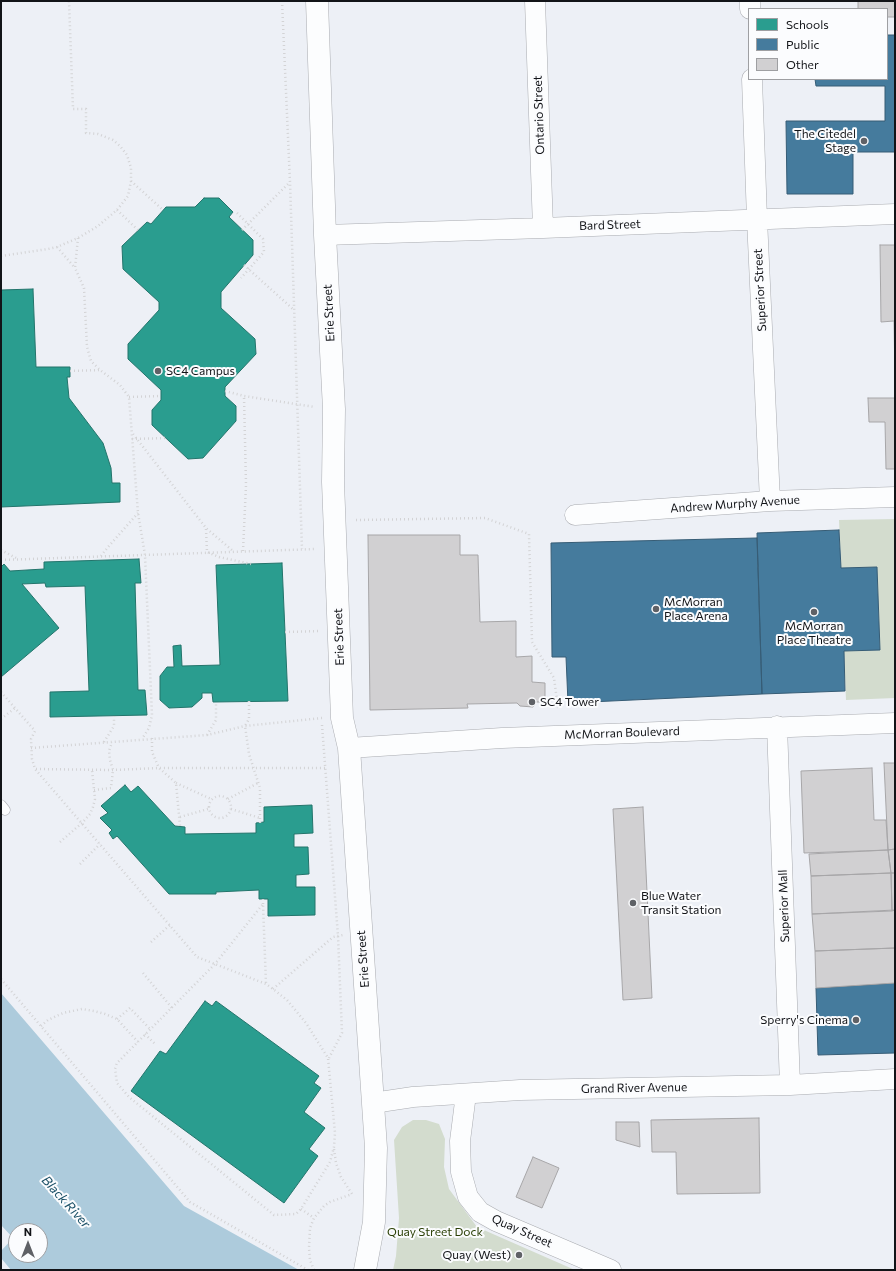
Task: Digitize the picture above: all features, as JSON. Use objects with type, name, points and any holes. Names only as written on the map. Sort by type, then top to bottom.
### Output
[{"type":"street","name":"Erie Street","points":[[317,1],[325,235],[334,409],[333,482],[336,548],[329,631],[342,718],[349,748],[376,1148],[374,1222],[365,1270]]},
{"type":"street","name":"Ontario Street","points":[[535,1],[543,228]]},
{"type":"street","name":"Superior Street","points":[[752,80],[770,501]]},
{"type":"street","name":"Bard Street","points":[[325,235],[895,214]]},
{"type":"street","name":"Andrew Murphy Avenue","points":[[575,515],[770,501],[895,497]]},
{"type":"street","name":"McMorran Boulevard","points":[[349,748],[510,737],[895,722]]},
{"type":"street","name":"Superior Mall","points":[[777,726],[790,1085]]},
{"type":"street","name":"Grand River Avenue","points":[[373,1103],[413,1098],[520,1090],[790,1085],[895,1079]]},
{"type":"street","name":"Quay Street","points":[[466,1094],[460,1141],[461,1172],[468,1197],[480,1212],[496,1221],[611,1270]]},
{"type":"path","points":[[1,256],[57,247],[78,238],[98,226],[117,210],[128,196],[132,181],[129,162],[120,146],[113,140],[98,134],[86,133],[86,109],[73,109],[69,1]]},
{"type":"path","points":[[282,1],[290,182],[302,549]]},
{"type":"path","points":[[132,181],[163,210]]},
{"type":"path","points":[[242,230],[290,182]]},
{"type":"path","points":[[117,210],[138,230]]},
{"type":"path","points":[[237,213],[264,239],[264,252],[241,278]]},
{"type":"path","points":[[75,268],[78,238]]},
{"type":"path","points":[[57,247],[75,268],[84,288],[87,347],[91,362],[120,385],[129,397],[138,512],[146,554],[152,715],[149,728],[142,739]]},
{"type":"path","points":[[244,265],[294,310]]},
{"type":"path","points":[[70,371],[100,370]]},
{"type":"path","points":[[225,392],[334,409]]},
{"type":"path","points":[[129,397],[161,396]]},
{"type":"path","points":[[243,551],[246,486],[244,396]]},
{"type":"path","points":[[132,433],[206,528],[234,552]]},
{"type":"path","points":[[132,439],[166,438]]},
{"type":"path","points":[[101,557],[138,512]]},
{"type":"path","points":[[356,520],[486,518],[529,534],[532,642],[554,678],[558,708]]},
{"type":"path","points":[[206,528],[206,552]]},
{"type":"path","points":[[1,560],[336,548]]},
{"type":"path","points":[[314,549],[314,556]]},
{"type":"path","points":[[1,550],[19,560]]},
{"type":"path","points":[[206,552],[219,558],[251,564]]},
{"type":"path","points":[[319,624],[329,631]]},
{"type":"path","points":[[285,632],[329,631]]},
{"type":"path","points":[[1,692],[35,731],[31,739],[32,759],[35,769],[197,957],[214,964],[266,984],[273,989],[287,1000],[306,1023],[328,1058],[335,1133],[334,1146],[330,1162],[301,1209],[296,1214],[274,1215],[129,1097],[117,1083],[115,1069],[117,1063],[214,964],[263,904]]},
{"type":"path","points":[[249,701],[249,719],[245,726],[249,754],[260,788],[260,823]]},
{"type":"path","points":[[207,735],[216,720],[216,702]]},
{"type":"path","points":[[1,719],[15,708]]},
{"type":"path","points":[[321,710],[338,936],[342,1032],[328,1058]]},
{"type":"path","points":[[104,743],[114,726],[114,716]]},
{"type":"path","points":[[31,748],[207,735],[245,726],[322,718]]},
{"type":"path","points":[[152,738],[152,752],[159,768],[176,783],[211,799]]},
{"type":"path","points":[[94,790],[111,788],[113,770],[109,751],[112,742]]},
{"type":"path","points":[[35,769],[113,770],[159,768],[325,768]]},
{"type":"path","points":[[60,842],[82,823],[93,808],[95,799],[92,770]]},
{"type":"path","points":[[228,799],[258,782]]},
{"type":"path","points":[[176,783],[180,826]]},
{"type":"path","points":[[219,795],[228,799],[231,809],[229,813],[225,817],[220,818],[211,814],[208,809],[211,799],[219,795]]},
{"type":"path","points":[[180,817],[208,809]]},
{"type":"path","points":[[231,809],[260,818]]},
{"type":"path","points":[[80,864],[100,844]]},
{"type":"path","points":[[263,899],[266,984]]},
{"type":"path","points":[[151,942],[170,925]]},
{"type":"path","points":[[273,989],[333,937],[361,932]]},
{"type":"path","points":[[143,973],[172,1008]]},
{"type":"path","points":[[1,979],[190,1202],[308,1270]]},
{"type":"path","points":[[117,1019],[130,1008],[150,1029]]},
{"type":"path","points":[[41,1026],[48,1020],[63,1013],[82,1009],[105,1014],[117,1019],[138,1042]]},
{"type":"path","points":[[146,1034],[156,1045]]},
{"type":"path","points":[[314,1270],[310,1260],[309,1248],[310,1228],[314,1218],[324,1206],[330,1202],[352,1194],[341,1177],[336,1163],[334,1146]]},
{"type":"path","points":[[301,1209],[314,1218]]},
{"type":"green space","points":[[895,519],[895,698],[846,700],[844,651],[880,650],[877,567],[841,568],[839,520]]},
{"type":"green space","name":"Quay Street Dock","points":[[413,1120],[426,1120],[439,1124],[445,1139],[444,1167],[449,1189],[477,1227],[575,1270],[393,1270],[396,1256],[399,1218],[394,1140],[402,1127]]},
{"type":"water","name":"Black River","points":[[1,993],[184,1206],[299,1270],[11,1270],[1,1258],[1,1251],[8,1243],[8,1263],[48,1263],[48,1223],[8,1223],[8,1233],[1,1225]]},
{"type":"building: Schools","points":[[204,198],[219,198],[233,212],[229,217],[253,240],[253,255],[221,292],[221,308],[255,339],[256,354],[225,387],[225,396],[236,406],[236,421],[203,458],[188,459],[152,425],[152,410],[161,400],[161,390],[128,359],[128,344],[159,310],[159,302],[123,269],[122,246],[147,222],[151,224],[166,207],[195,207]]},
{"type":"building: Schools","points":[[33,289],[36,367],[70,367],[70,377],[67,377],[69,398],[103,443],[111,468],[112,483],[120,483],[120,502],[1,507],[1,290]]},
{"type":"building: Schools","points":[[139,559],[141,583],[135,583],[138,690],[145,690],[147,715],[50,717],[50,692],[89,691],[85,586],[46,587],[45,583],[22,584],[59,628],[1,677],[1,567],[4,564],[10,571],[44,569],[44,562]]},
{"type":"building: Schools","points":[[282,563],[288,701],[213,702],[212,693],[202,693],[202,698],[192,707],[169,708],[160,700],[160,676],[167,667],[174,667],[173,646],[181,645],[182,666],[220,665],[216,565]]},
{"type":"building: Schools","points":[[125,785],[131,792],[138,786],[175,826],[185,827],[185,834],[256,833],[256,823],[264,822],[264,807],[312,805],[313,833],[294,834],[294,847],[308,847],[309,874],[296,875],[296,887],[315,887],[315,915],[268,916],[268,899],[259,899],[259,890],[216,892],[216,894],[169,894],[117,836],[113,839],[109,833],[112,830],[100,818],[108,813],[101,806]]},
{"type":"building: Schools","points":[[205,1001],[212,1006],[216,1001],[319,1076],[314,1083],[321,1088],[304,1112],[325,1128],[309,1149],[318,1156],[284,1203],[131,1091],[160,1051],[166,1054]]},
{"type":"building: Public","points":[[888,35],[895,35],[895,152],[853,152],[853,194],[787,194],[786,121],[885,121],[885,86],[816,86],[815,80],[888,80]]},
{"type":"building: Public","points":[[839,530],[841,568],[877,567],[880,650],[844,651],[845,691],[762,694],[757,533]]},
{"type":"building: Public","points":[[757,538],[762,694],[568,703],[566,657],[552,657],[551,543]]},
{"type":"building: Public","name":"Sperry's Cinema","points":[[895,983],[895,1053],[818,1055],[816,988]]},
{"type":"building: Other","points":[[858,1],[895,1],[895,17],[888,17],[888,8],[858,8]]},
{"type":"building: Other","points":[[880,245],[895,245],[895,380],[894,321],[881,322]]},
{"type":"building: Other","points":[[868,398],[895,398],[895,469],[886,469],[885,422],[869,422]]},
{"type":"building: Other","points":[[368,535],[460,535],[460,555],[478,555],[480,622],[516,621],[516,657],[532,656],[532,682],[545,683],[545,702],[536,702],[533,707],[520,706],[517,703],[467,704],[468,708],[370,710]]},
{"type":"building: Other","points":[[884,763],[895,763],[895,849],[888,850]]},
{"type":"building: Other","points":[[872,768],[874,820],[886,820],[888,850],[804,853],[801,771]]},
{"type":"building: Other","name":"Blue Water Transit Station","points":[[643,807],[652,998],[623,1000],[613,809]]},
{"type":"building: Other","points":[[895,849],[895,873],[891,873],[888,850]]},
{"type":"building: Other","points":[[888,850],[891,873],[811,876],[809,854]]},
{"type":"building: Other","points":[[891,873],[892,911],[812,914],[811,876]]},
{"type":"building: Other","points":[[891,873],[895,873],[895,910],[892,911]]},
{"type":"building: Other","points":[[895,910],[895,948],[815,951],[812,914]]},
{"type":"building: Other","points":[[895,948],[895,983],[816,988],[815,951]]},
{"type":"building: Other","points":[[759,1118],[760,1193],[677,1194],[676,1152],[652,1152],[651,1120]]},
{"type":"building: Other","points":[[616,1122],[639,1122],[640,1147],[616,1140]]},
{"type":"building: Other","points":[[533,1157],[559,1168],[542,1208],[516,1197]]},
{"type":"place","name":"The Citedel Stage","points":[[864,141]]},
{"type":"place","name":"SC4 Campus","points":[[158,371]]},
{"type":"place","name":"McMorran Place Arena","points":[[656,609]]},
{"type":"place","name":"McMorran Place Theatre","points":[[814,612]]},
{"type":"place","name":"SC4 Tower","points":[[532,702]]},
{"type":"place","name":"Blue Water Transit Station","points":[[633,903]]},
{"type":"place","name":"Sperry's Cinema","points":[[856,1020]]},
{"type":"place","name":"Quay (West)","points":[[519,1255]]}]
